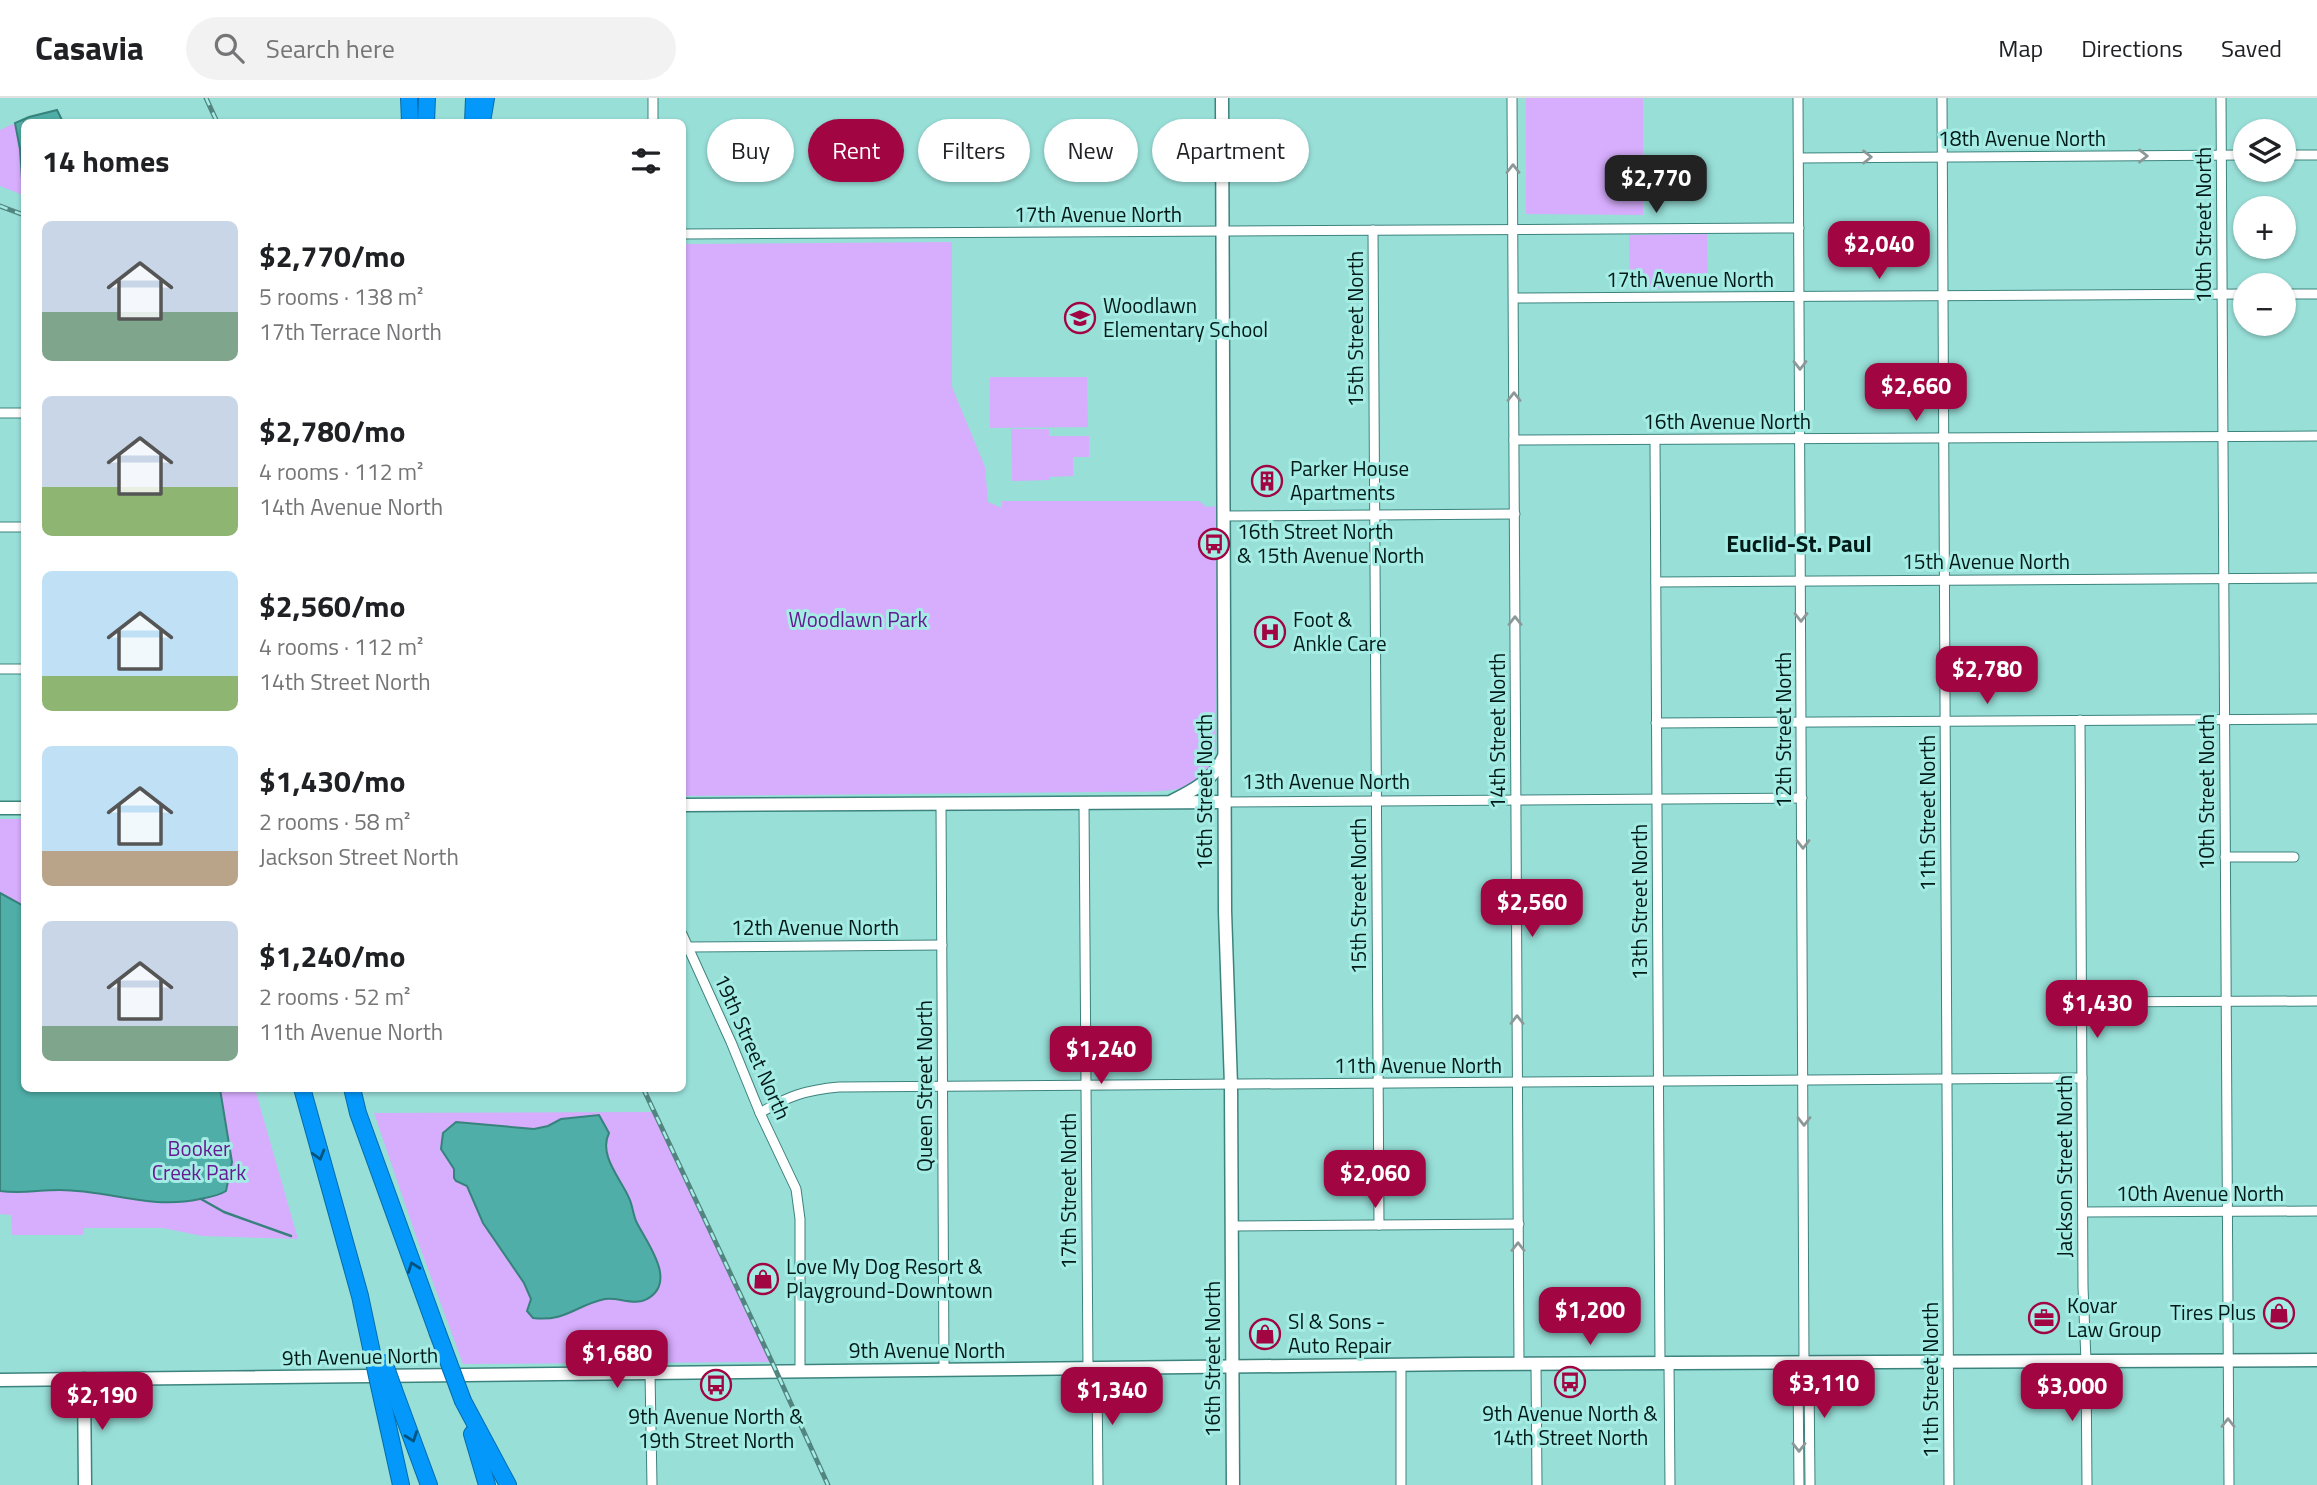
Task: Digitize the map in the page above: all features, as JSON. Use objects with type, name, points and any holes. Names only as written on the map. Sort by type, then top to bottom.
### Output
[{"type":"highway","points":[[409,98],[410,119]]},
{"type":"highway","points":[[426,119],[427,98]]},
{"type":"highway","points":[[473,119],[474,98]]},
{"type":"highway","points":[[482,119],[486,98]]},
{"type":"highway","points":[[303,1092],[387,1390],[401,1485]]},
{"type":"highway","points":[[353,1092],[358,1113],[463,1401],[488,1485]]},
{"type":"highway","points":[[387,1390],[429,1485]]},
{"type":"highway","points":[[463,1401],[508,1485]]},
{"type":"street","points":[[653,98],[653,119]]},
{"type":"street","name":"16th Street North","points":[[1223,98],[1225,911],[1231,1085],[1233,1485]]},
{"type":"street","name":"14th Street North","points":[[1512,98],[1519,1364]]},
{"type":"street","name":"12th Street North","points":[[1798,98],[1804,1362],[1809,1372],[1810,1485]]},
{"type":"street","name":"11th Street North","points":[[1942,98],[1949,1485]]},
{"type":"street","name":"10th Street North","points":[[2221,98],[2228,1485]]},
{"type":"street","name":"18th Avenue North","points":[[1799,158],[2233,155]]},
{"type":"street","points":[[2296,155],[2317,155]]},
{"type":"street","name":"17th Avenue North","points":[[686,234],[1799,228]]},
{"type":"street","name":"15th Street North","points":[[1373,230],[1378,1225]]},
{"type":"street","name":"17th Avenue North","points":[[1514,298],[2233,294]]},
{"type":"street","points":[[2296,294],[2317,294]]},
{"type":"street","points":[[0,413],[21,413]]},
{"type":"street","name":"16th Avenue North","points":[[1514,440],[2317,436]]},
{"type":"street","name":"13th Street North","points":[[1655,440],[1658,1081],[1670,1485]]},
{"type":"street","points":[[1224,516],[1515,514]]},
{"type":"street","points":[[0,527],[21,527]]},
{"type":"street","name":"15th Avenue North","points":[[1656,582],[2317,578]]},
{"type":"street","points":[[0,669],[21,669]]},
{"type":"street","points":[[1656,723],[2317,719]]},
{"type":"street","name":"Jackson Street North","points":[[2080,720],[2087,1485]]},
{"type":"street","points":[[1168,802],[1203,785],[1215,772],[1224,754]]},
{"type":"street","name":"13th Avenue North","points":[[686,805],[1802,799]]},
{"type":"street","name":"Queen Street North","points":[[941,803],[944,1369]]},
{"type":"street","name":"17th Street North","points":[[1084,803],[1086,1086],[1092,1369],[1098,1485]]},
{"type":"street","points":[[0,808],[21,808]]},
{"type":"street","points":[[2225,857],[2294,857]]},
{"type":"street","name":"19th Street North","points":[[686,943],[760,1113],[790,1174],[799,1203],[800,1371]]},
{"type":"street","name":"12th Avenue North","points":[[688,947],[942,945]]},
{"type":"street","points":[[2082,1002],[2317,1001]]},
{"type":"street","name":"11th Avenue North","points":[[760,1113],[785,1098],[817,1089],[2082,1078]]},
{"type":"street","name":"10th Avenue North","points":[[2083,1212],[2317,1211]]},
{"type":"street","points":[[1232,1226],[1518,1224]]},
{"type":"street","name":"9th Avenue North","points":[[0,1380],[1233,1366],[2317,1360]]},
{"type":"street","name":"12th Street North","points":[[1799,1485],[1798,1371],[1804,1362]]},
{"type":"street","points":[[1536,1364],[1537,1485]]},
{"type":"street","points":[[1401,1365],[1401,1485]]},
{"type":"street","points":[[650,1373],[652,1485]]},
{"type":"street","points":[[84,1378],[85,1485]]},
{"type":"green space","points":[[1526,98],[1643,98],[1643,215],[1526,214]]},
{"type":"green space","points":[[15,123],[20,149],[21,194],[0,186],[0,130]]},
{"type":"green space","points":[[1707,234],[1708,288],[1630,289],[1629,235]]},
{"type":"green space","name":"Woodlawn Park","points":[[952,242],[952,387],[985,467],[988,502],[1002,508],[1002,501],[1199,501],[1206,507],[1217,506],[1216,749],[1210,767],[1201,779],[1178,789],[1152,792],[686,796],[686,244]]},
{"type":"green space","points":[[990,377],[1087,377],[1088,427],[990,428]]},
{"type":"green space","points":[[1011,429],[1049,429],[1049,436],[1089,436],[1089,457],[1073,457],[1073,476],[1050,477],[1050,480],[1012,481]]},
{"type":"green space","name":"Booker Creek Park","points":[[0,819],[21,819],[21,1092],[256,1092],[298,1239],[202,1236],[163,1228],[84,1228],[83,1235],[12,1235],[11,1215],[0,1214]]},
{"type":"green space","points":[[654,1112],[772,1362],[463,1364],[374,1113]]},
{"type":"water","points":[[57,110],[62,119],[24,119]]},
{"type":"water","points":[[21,120],[21,164],[20,149],[15,123]]},
{"type":"water","points":[[0,893],[21,904],[21,1092],[220,1092],[232,1162],[226,1191],[182,1202],[147,1201],[78,1191],[0,1191]]},
{"type":"water","points":[[599,1115],[609,1133],[606,1141],[608,1158],[653,1251],[660,1273],[660,1283],[656,1292],[642,1301],[605,1299],[554,1318],[533,1318],[527,1311],[531,1299],[524,1283],[483,1223],[467,1186],[454,1178],[454,1169],[441,1149],[443,1133],[456,1122],[534,1129],[561,1119]]},
{"type":"waterway","points":[[201,1199],[224,1212],[291,1236]]},
{"type":"railway","points":[[206,98],[216,119]]},
{"type":"railway","points":[[0,206],[21,214]]},
{"type":"railway","points":[[645,1092],[828,1485]]},
{"type":"place","name":"Woodlawn Elementary School","points":[[1080,318]]},
{"type":"place","name":"Parker House Apartments","points":[[1267,481]]},
{"type":"place","name":"16th Street North & 15th Avenue North","points":[[1214,544]]},
{"type":"place","name":"Foot & Ankle Care","points":[[1270,632]]},
{"type":"place","name":"Love My Dog Resort & Playground-Downtown","points":[[763,1279]]},
{"type":"place","name":"Tires Plus","points":[[2279,1313]]},
{"type":"place","name":"Kovar Law Group","points":[[2044,1318]]},
{"type":"place","name":"Sl & Sons - Auto Repair","points":[[1265,1334]]},
{"type":"place","name":"9th Avenue North & 14th Street North","points":[[1570,1382]]},
{"type":"place","name":"9th Avenue North & 19th Street North","points":[[716,1385]]},
{"type":"district","name":"Euclid-St. Paul","points":[[1799,544]]}]
